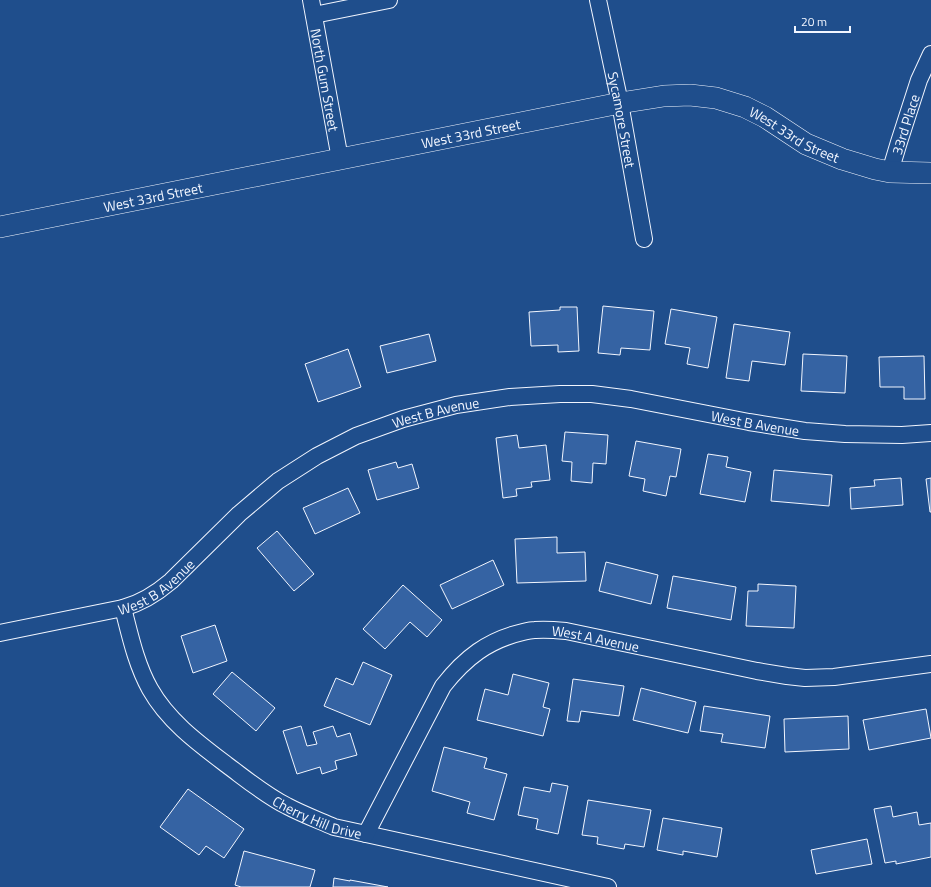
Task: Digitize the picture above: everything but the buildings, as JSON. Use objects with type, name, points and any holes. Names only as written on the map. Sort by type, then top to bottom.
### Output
[{"type":"street","points":[[312,7],[389,0]]},
{"type":"street","name":"Sycamore Street","points":[[598,0],[620,103],[644,239]]},
{"type":"street","name":"North Gum Street","points":[[312,7],[340,160]]},
{"type":"street","name":"33rd Place","points":[[890,172],[919,80],[931,54]]},
{"type":"street","name":"West 33rd Street","points":[[0,228],[620,103],[664,96],[690,95],[716,98],[745,107],[765,117],[806,144],[842,160],[890,172],[931,173]]},
{"type":"street","name":"West B Avenue","points":[[0,633],[123,608],[148,597],[161,590],[171,582],[239,514],[278,481],[317,456],[356,436],[389,424],[456,405],[510,397],[592,394],[631,399],[748,422],[805,431],[844,434],[902,435],[931,433]]},
{"type":"street","name":"Cherry Hill Drive","points":[[123,608],[138,664],[150,689],[162,707],[189,736],[251,783],[285,805],[334,827],[608,887]]},
{"type":"street","name":"West A Avenue","points":[[366,834],[443,686],[455,670],[479,650],[493,642],[512,635],[535,630],[566,631],[757,671],[793,677],[834,677],[931,664]]}]
